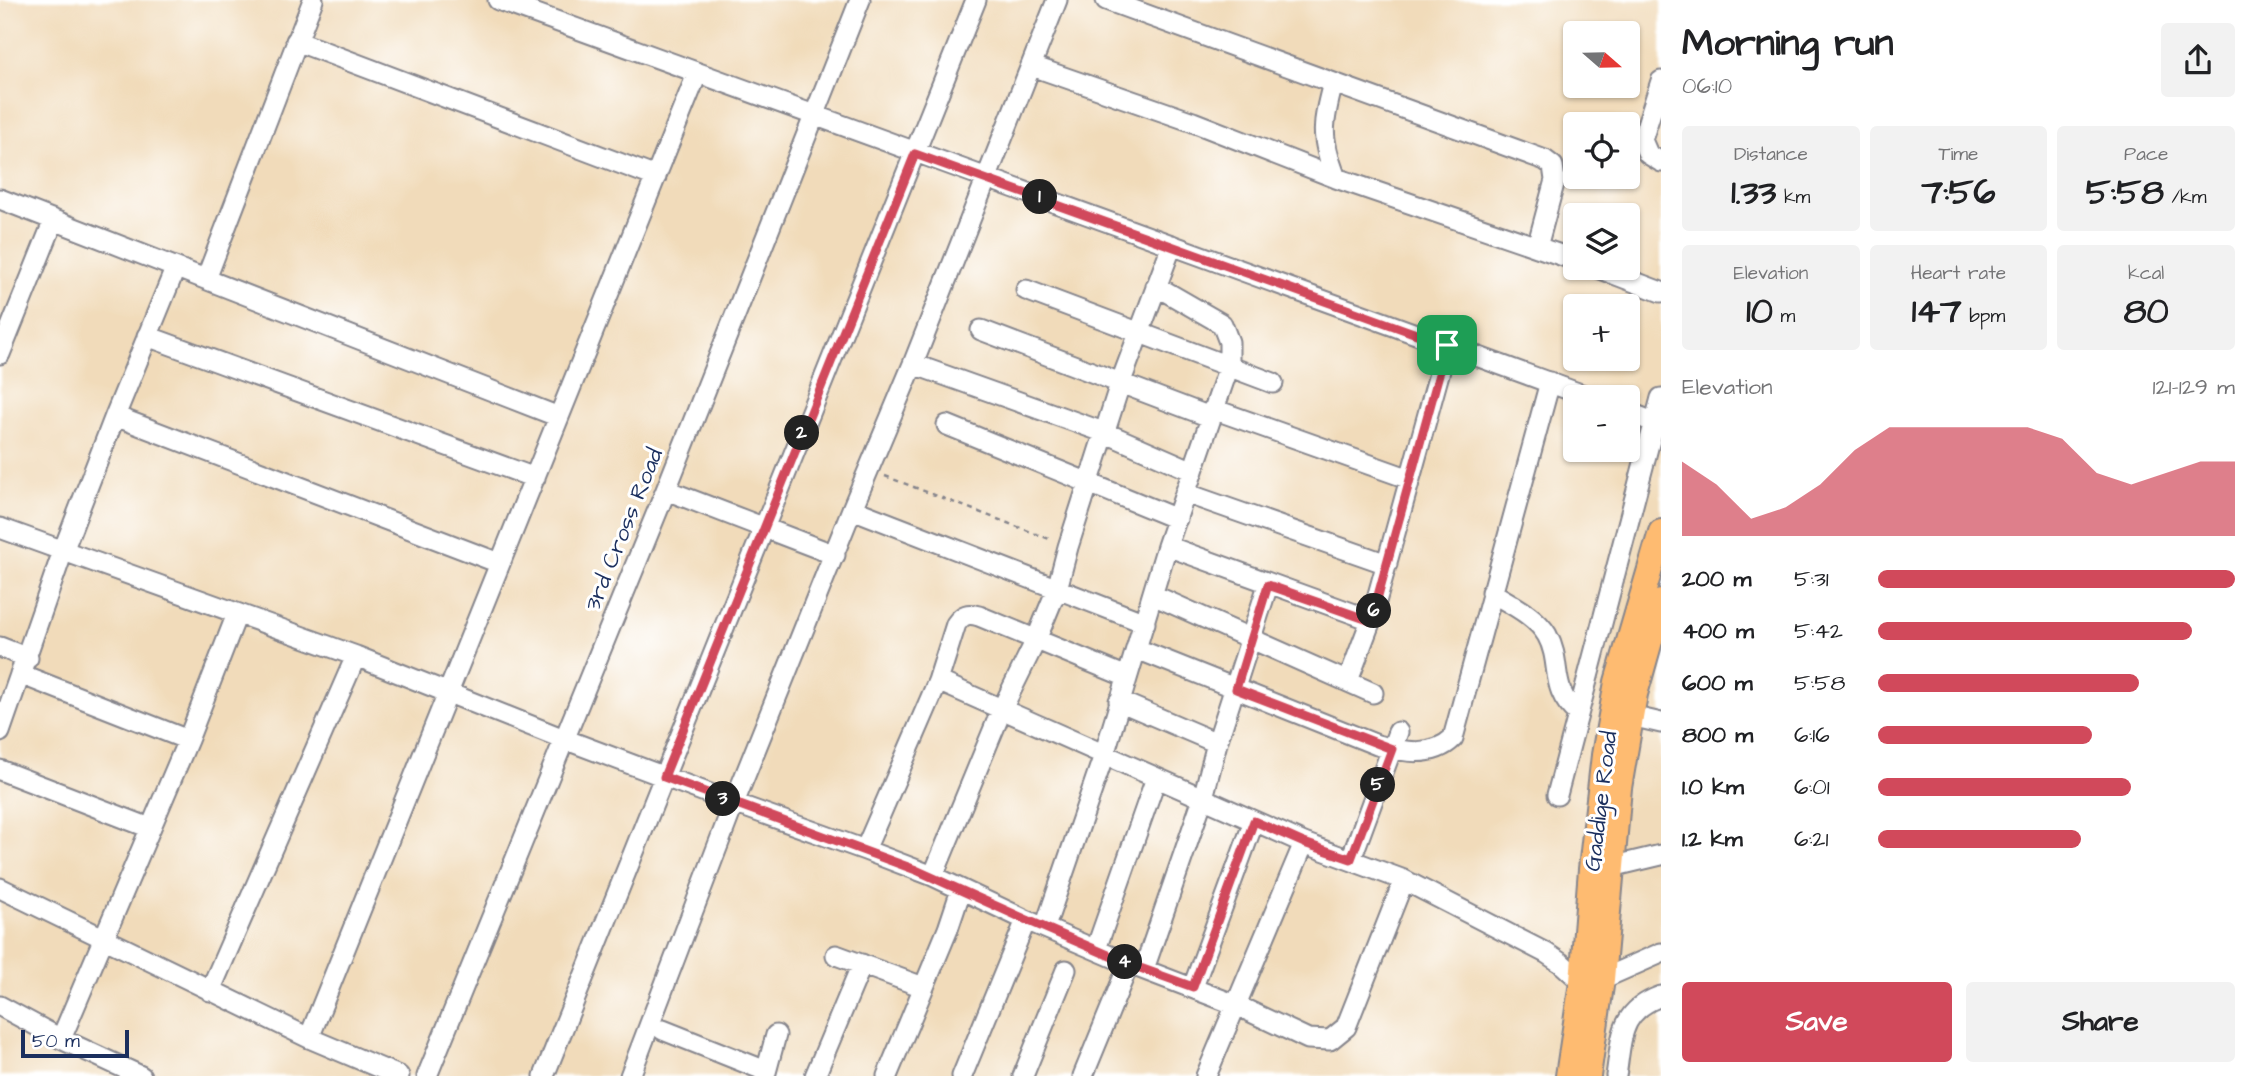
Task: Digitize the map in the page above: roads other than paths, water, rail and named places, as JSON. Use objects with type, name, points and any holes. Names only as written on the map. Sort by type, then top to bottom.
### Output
[{"type":"main road","name":"Gaddige Road","points":[[1588,1076],[1592,981],[1591,869],[1604,755],[1617,682],[1661,531]]},
{"type":"main road","name":"Gaddige Road","points":[[1568,1076],[1592,981],[1611,867],[1619,788],[1631,716],[1661,602]]},
{"type":"street","points":[[206,279],[313,0]]},
{"type":"street","points":[[498,0],[915,154],[1563,387]]},
{"type":"street","name":"3rd Cross Road","points":[[427,1076],[666,490],[860,0]]},
{"type":"street","points":[[544,1076],[976,0]]},
{"type":"street","points":[[629,1076],[734,803],[852,509],[870,471],[1057,0]]},
{"type":"street","points":[[1106,0],[1134,5],[1333,83],[1545,160],[1553,166],[1556,180],[1537,247]]},
{"type":"street","points":[[296,41],[656,177]]},
{"type":"street","points":[[1032,66],[1194,121],[1336,178],[1563,256]]},
{"type":"street","points":[[309,1038],[697,74]]},
{"type":"street","points":[[1661,81],[1642,140],[1648,154],[1661,162]]},
{"type":"street","points":[[1333,83],[1323,131],[1325,150],[1336,178]]},
{"type":"street","points":[[0,199],[559,417]]},
{"type":"street","points":[[0,354],[54,220]]},
{"type":"street","points":[[933,876],[1002,709],[1036,640],[1057,589],[1120,384],[1172,245]]},
{"type":"street","points":[[1,728],[63,551],[175,269]]},
{"type":"street","points":[[1634,280],[1661,292]]},
{"type":"street","points":[[1045,928],[1104,755],[1167,547],[1229,366],[1229,342],[1222,324],[1156,286]]},
{"type":"street","points":[[1026,290],[1273,383]]},
{"type":"street","points":[[981,330],[1120,384],[1410,479]]},
{"type":"street","points":[[148,336],[535,478]]},
{"type":"street","points":[[1348,681],[1371,621],[1447,345]]},
{"type":"street","points":[[913,363],[1106,433],[1193,471]]},
{"type":"street","points":[[1137,649],[1236,689],[1395,741],[1432,751],[1444,747],[1453,738],[1550,382]]},
{"type":"street","points":[[1557,795],[1657,424],[1661,398]]},
{"type":"street","points":[[115,416],[499,563]]},
{"type":"street","points":[[1640,417],[1657,424]]},
{"type":"street","points":[[947,425],[1177,519]]},
{"type":"street","points":[[666,490],[835,555]]},
{"type":"street","points":[[1185,493],[1387,564]]},
{"type":"street","points":[[852,509],[1145,624]]},
{"type":"street","points":[[0,528],[356,656],[564,739],[933,876],[1045,928],[1236,1005],[1308,1039],[1329,1040],[1346,1027],[1404,880]]},
{"type":"street","points":[[1167,547],[1371,621]]},
{"type":"street","points":[[1083,1076],[1136,966],[1203,798],[1217,743],[1268,585]]},
{"type":"street","points":[[1491,592],[1536,622],[1548,636],[1563,698],[1578,714]]},
{"type":"street","points":[[1153,595],[1373,694]]},
{"type":"street","points":[[61,1039],[188,740],[237,614]]},
{"type":"street","points":[[865,850],[938,681],[956,624],[965,615],[979,616],[1126,677]]},
{"type":"street","points":[[0,647],[24,666],[188,740]]},
{"type":"street","points":[[210,991],[356,656]]},
{"type":"street","points":[[938,681],[1304,843],[1404,880],[1546,953],[1592,981],[1661,953]]},
{"type":"street","points":[[1119,701],[1217,743]]},
{"type":"street","points":[[1631,716],[1661,723]]},
{"type":"street","points":[[1351,859],[1395,741]]},
{"type":"street","points":[[0,769],[150,828]]},
{"type":"street","points":[[1096,949],[1156,778]]},
{"type":"street","points":[[1193,987],[1254,821]]},
{"type":"street","points":[[1206,1076],[1304,843]]},
{"type":"street","points":[[1611,867],[1661,855]]},
{"type":"street","points":[[0,888],[309,1038],[399,1076]]},
{"type":"street","points":[[887,1076],[961,890]]},
{"type":"street","points":[[962,1076],[1027,920]]},
{"type":"street","points":[[836,954],[923,987]]},
{"type":"street","points":[[815,1076],[862,964]]},
{"type":"street","points":[[1023,1076],[1066,970]]},
{"type":"street","points":[[1616,1076],[1625,1022],[1634,1011],[1661,996]]},
{"type":"street","points":[[0,1006],[61,1039],[141,1076]]},
{"type":"street","points":[[663,1030],[766,1074],[776,1035]]}]
